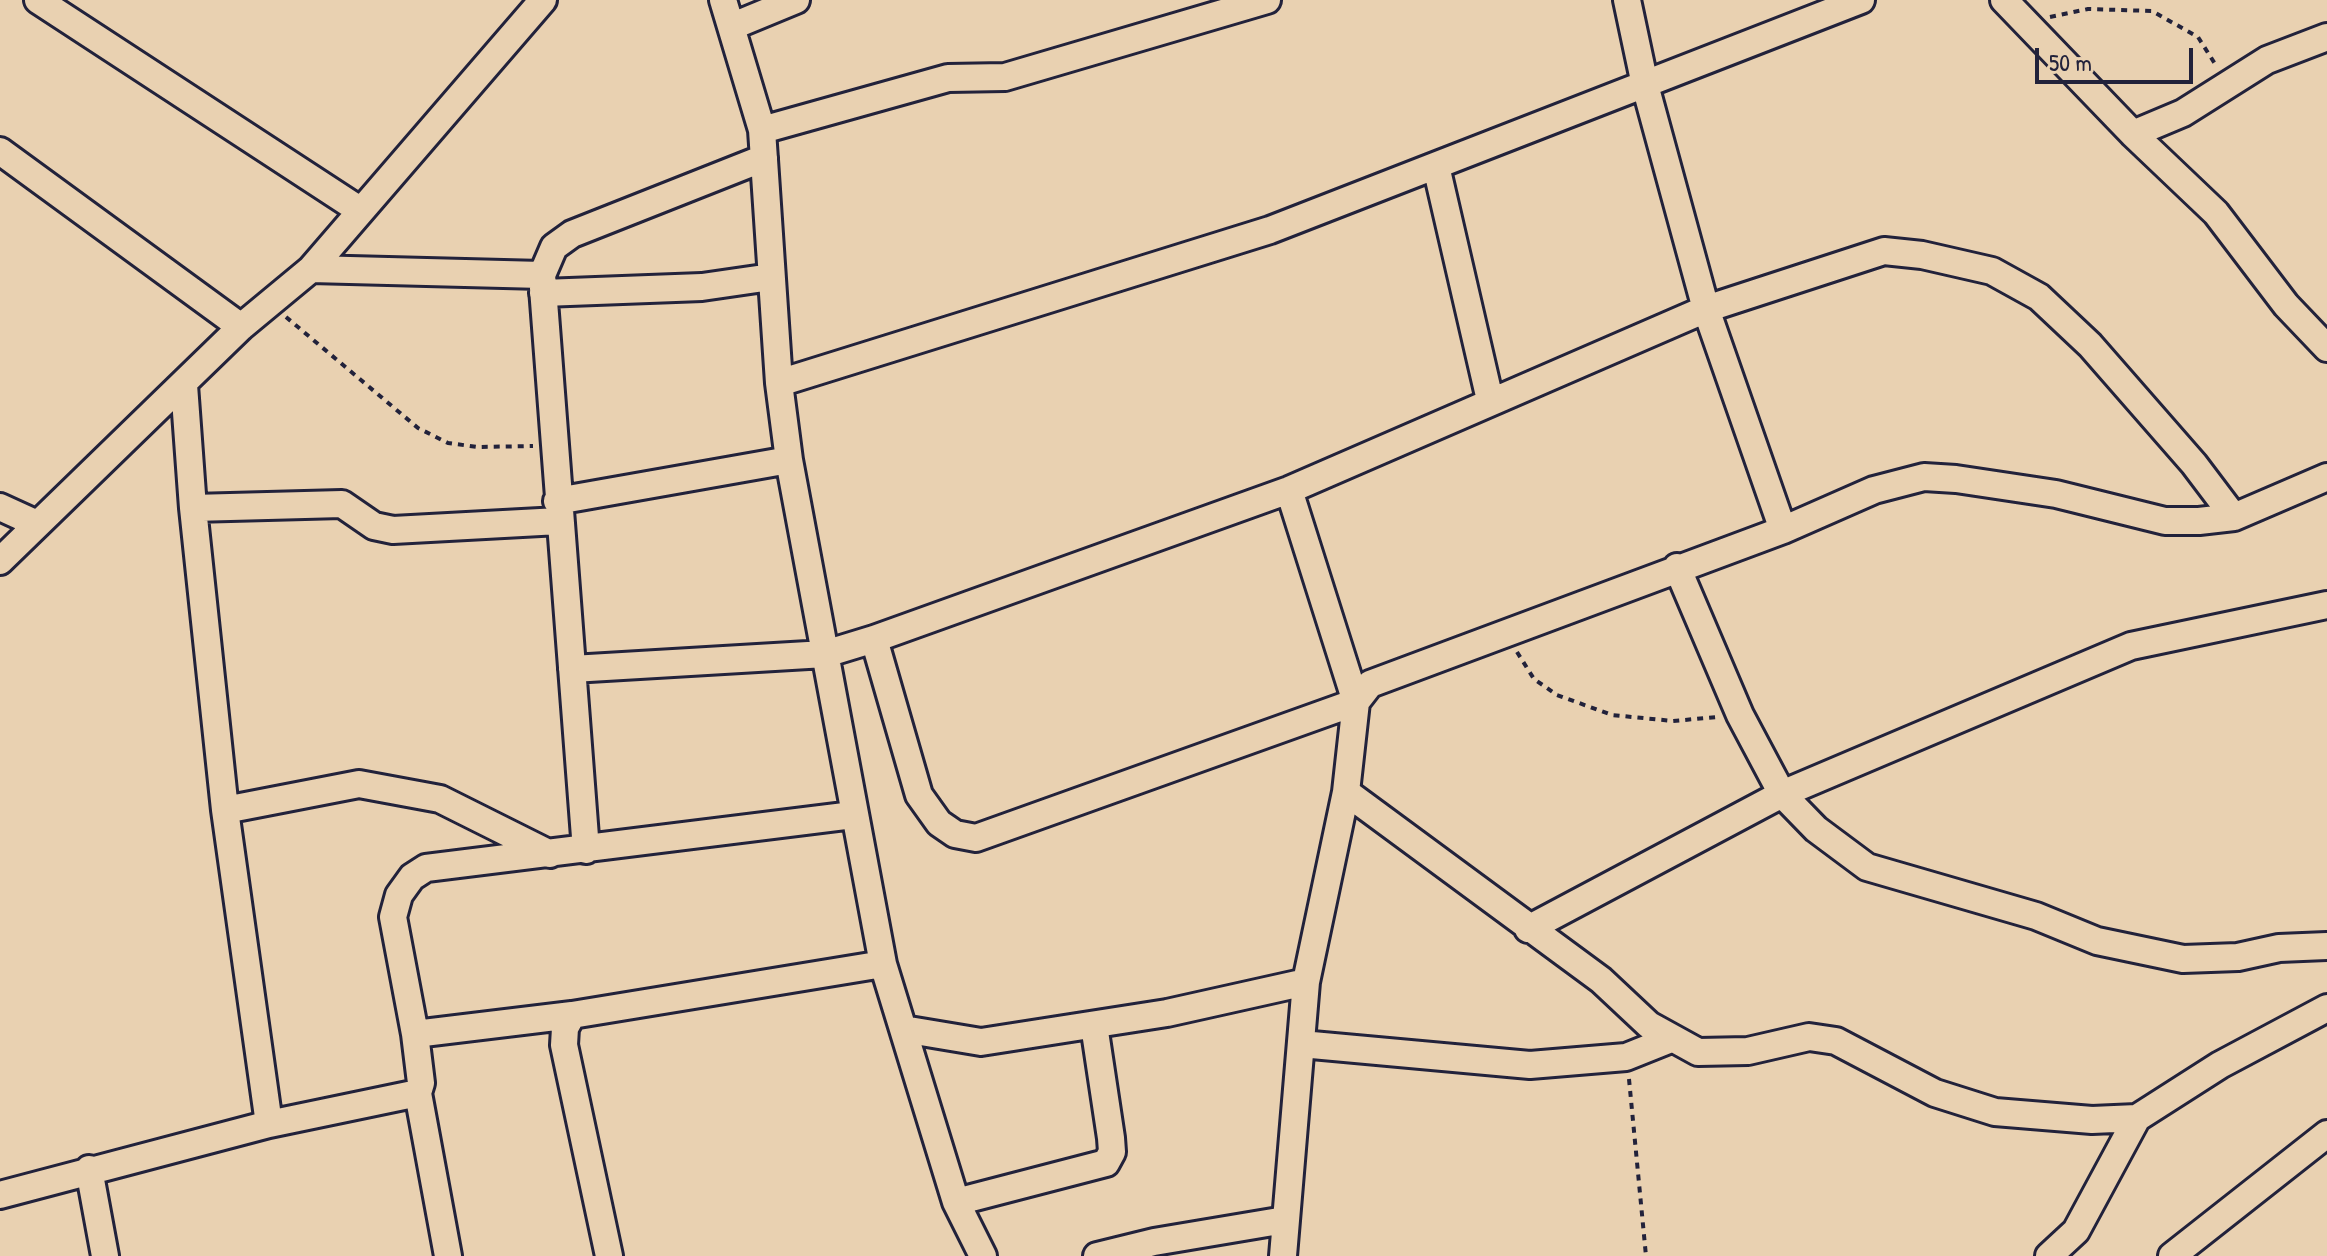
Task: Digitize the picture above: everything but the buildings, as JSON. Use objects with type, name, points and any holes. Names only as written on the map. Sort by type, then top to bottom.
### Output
[{"type":"street","points":[[38,0],[361,211]]},
{"type":"street","points":[[0,561],[35,523],[184,385],[241,327],[311,269],[543,0]]},
{"type":"street","points":[[723,0],[762,130],[779,383],[789,460],[883,964],[956,1202],[983,1256]]},
{"type":"street","points":[[733,26],[796,0]]},
{"type":"street","points":[[762,130],[948,78],[1005,77],[1267,0]]},
{"type":"street","points":[[1627,0],[1645,85],[1706,309],[1783,530]]},
{"type":"street","points":[[779,383],[1270,230],[1861,0]]},
{"type":"street","points":[[2010,7],[2133,134],[2216,213],[2286,305],[2327,348]]},
{"type":"street","points":[[2133,134],[2183,113],[2267,60],[2327,37]]},
{"type":"street","points":[[0,151],[241,327]]},
{"type":"street","points":[[586,850],[542,284],[554,247],[572,234],[764,158]]},
{"type":"street","points":[[1436,166],[1490,400]]},
{"type":"street","points":[[572,669],[825,654],[874,639],[1289,490],[1490,400],[1706,309],[1884,251],[1922,255],[1992,271],[2039,297],[2090,345],[2194,464],[2234,517]]},
{"type":"street","points":[[311,269],[542,284],[702,287],[771,277]]},
{"type":"street","points":[[184,385],[193,508],[225,810],[269,1124]]},
{"type":"street","points":[[193,508],[342,504],[374,526],[393,530],[558,511],[789,460]]},
{"type":"street","points":[[874,639],[919,795],[939,823],[955,834],[976,838],[1356,702],[1370,684],[1783,530],[1874,490],[1924,477],[2056,494],[2165,521],[2234,517],[2327,477]]},
{"type":"street","points":[[1283,1256],[1306,982],[1346,792],[1356,702],[1289,490]]},
{"type":"street","points":[[0,507],[35,523]]},
{"type":"street","points":[[1677,567],[1740,715],[1782,794],[1816,829],[1867,867],[2036,916],[2097,941],[2183,959],[2238,957],[2279,948],[2327,946]]},
{"type":"street","points":[[1528,929],[1782,794],[2131,646],[2327,605]]},
{"type":"street","points":[[225,810],[359,784],[440,799],[550,854]]},
{"type":"street","points":[[1346,792],[1601,980],[1649,1025],[1698,1052],[1748,1051],[1809,1037],[1836,1041],[1935,1093],[1995,1112],[2080,1119],[2137,1118]]},
{"type":"street","points":[[448,1256],[418,1093],[421,1083],[415,1034],[393,917],[399,895],[412,877],[426,868],[853,815]]},
{"type":"street","points":[[415,1034],[572,1015],[883,964]]},
{"type":"street","points":[[903,1029],[981,1042],[1094,1025],[1306,982]]},
{"type":"street","points":[[2049,1256],[2076,1231],[2137,1118],[2220,1065],[2327,1008]]},
{"type":"street","points":[[572,1015],[565,1028],[564,1045],[609,1256]]},
{"type":"street","points":[[956,1202],[1106,1163],[1112,1152],[1111,1138],[1094,1025]]},
{"type":"street","points":[[1301,1044],[1530,1065],[1626,1057],[1671,1039]]},
{"type":"street","points":[[0,1195],[89,1169],[269,1124],[418,1093]]},
{"type":"street","points":[[2172,1256],[2327,1134]]},
{"type":"street","points":[[89,1169],[105,1256]]},
{"type":"street","points":[[1097,1256],[1154,1242],[1285,1220]]},
{"type":"path","points":[[2010,7],[2051,17],[2088,9],[2152,11],[2198,37],[2228,85]]},
{"type":"path","points":[[269,303],[418,428],[448,443],[478,447],[555,445]]},
{"type":"path","points":[[1510,631],[1521,662],[1534,679],[1557,695],[1612,715],[1673,721],[1740,715]]},
{"type":"path","points":[[1626,1057],[1646,1256]]}]
